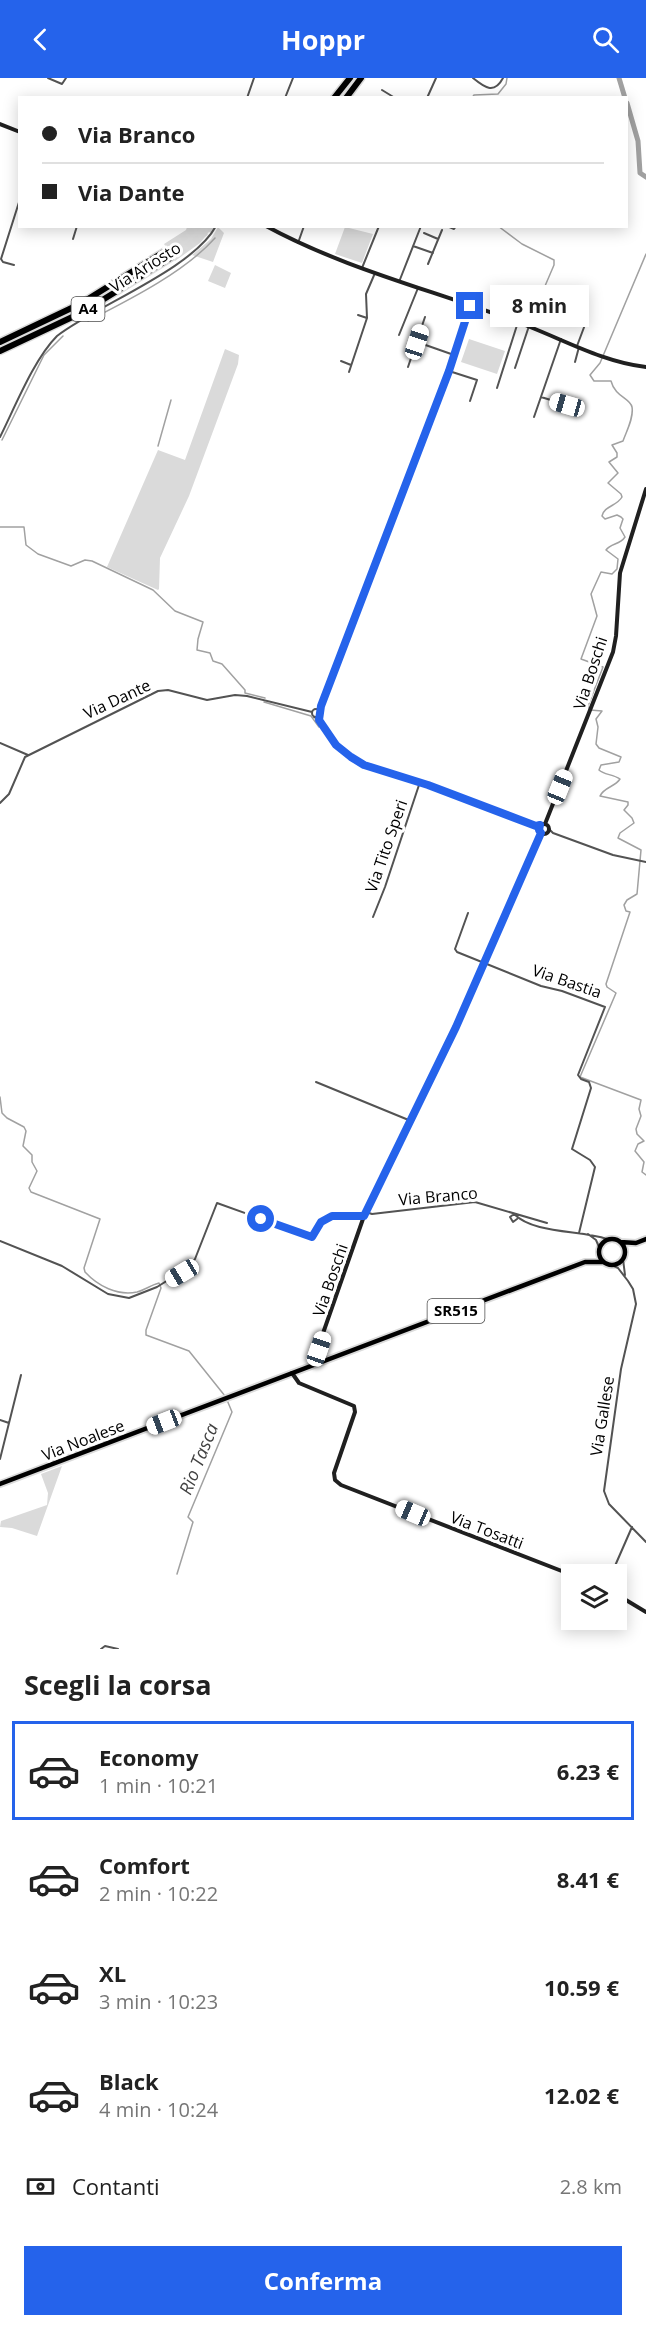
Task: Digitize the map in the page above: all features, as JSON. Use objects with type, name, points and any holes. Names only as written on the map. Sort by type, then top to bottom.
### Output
[{"type":"highway","points":[[336,96],[350,78]]},
{"type":"highway","points":[[348,96],[361,78]]},
{"type":"highway","name":"A4","points":[[0,342],[80,304],[167,250]]},
{"type":"highway","name":"A4","points":[[0,351],[83,312],[172,257]]},
{"type":"main road","points":[[585,1262],[607,1239],[620,1242],[646,1240]]},
{"type":"main road","points":[[620,1242],[624,1256]]},
{"type":"main road","points":[[585,1262],[603,1262],[612,1265],[638,1242]]},
{"type":"main road","points":[[599,1249],[603,1262]]},
{"type":"main road","name":"SR515","points":[[292,1373],[585,1262]]},
{"type":"main road","name":"Via Noalese","points":[[0,1484],[292,1373]]},
{"type":"street","points":[[48,78],[62,84],[66,78]]},
{"type":"street","points":[[248,96],[254,78]]},
{"type":"street","points":[[286,96],[293,78]]},
{"type":"street","points":[[428,96],[436,78]]},
{"type":"street","points":[[472,78],[487,89],[497,86],[503,78]]},
{"type":"street","points":[[382,90],[392,96]]},
{"type":"street","points":[[0,124],[18,131]]},
{"type":"street","points":[[14,265],[2,262],[1,259],[18,205]]},
{"type":"street","points":[[73,239],[76,228]]},
{"type":"street","name":"Via Ariosto","points":[[0,437],[38,362],[57,336],[161,274],[208,239],[215,228]]},
{"type":"street","points":[[270,228],[298,243],[399,282],[529,326],[623,364],[646,367]]},
{"type":"street","points":[[298,243],[303,228]]},
{"type":"street","points":[[362,268],[378,228]]},
{"type":"street","points":[[399,282],[420,228]]},
{"type":"street","points":[[428,264],[442,230]]},
{"type":"street","points":[[424,233],[438,239]]},
{"type":"street","points":[[413,246],[433,253]]},
{"type":"street","points":[[349,372],[367,318],[366,294],[375,273]]},
{"type":"street","points":[[399,335],[418,288]]},
{"type":"street","points":[[319,720],[321,706],[449,371],[470,306]]},
{"type":"street","points":[[358,315],[367,318]]},
{"type":"street","points":[[408,367],[425,317]]},
{"type":"street","points":[[497,388],[518,322]]},
{"type":"street","points":[[574,362],[586,322]]},
{"type":"street","points":[[515,368],[529,326]]},
{"type":"street","points":[[534,417],[561,339]]},
{"type":"street","points":[[417,342],[454,355]]},
{"type":"street","points":[[341,361],[351,365]]},
{"type":"street","points":[[449,371],[477,380],[470,401]]},
{"type":"street","points":[[541,397],[567,405]]},
{"type":"street","name":"Via Boschi","points":[[316,1365],[365,1214],[484,964],[613,652],[620,573],[646,489]]},
{"type":"street","name":"Via Dante","points":[[28,755],[158,692],[168,690],[207,700],[235,695],[247,696],[312,712]]},
{"type":"street","points":[[320,713],[314,717],[312,712],[321,706]]},
{"type":"street","points":[[316,709],[320,713]]},
{"type":"street","name":"Via Tito Speri","points":[[314,717],[319,720],[336,745],[364,765],[420,782],[540,828]]},
{"type":"street","points":[[0,743],[28,755],[20,766],[9,794],[0,803]]},
{"type":"street","name":"Via Tito Speri","points":[[373,917],[420,782]]},
{"type":"street","points":[[540,828],[613,855],[644,862]]},
{"type":"street","points":[[540,828],[550,831]]},
{"type":"street","points":[[468,913],[455,949],[462,955],[484,964]]},
{"type":"street","name":"Via Bastia","points":[[484,964],[541,986],[600,1003],[605,1007],[578,1075],[589,1082],[591,1089],[572,1149],[590,1160],[596,1167],[579,1233]]},
{"type":"street","points":[[316,1082],[411,1121]]},
{"type":"street","name":"Via Branco","points":[[0,1241],[75,1272],[101,1290],[119,1297],[135,1297],[186,1271],[192,1263],[217,1203],[312,1237],[321,1222],[332,1216],[372,1214],[475,1202],[547,1223]]},
{"type":"street","points":[[517,1219],[555,1230],[585,1233],[607,1239]]},
{"type":"street","points":[[585,1233],[596,1240],[599,1249]]},
{"type":"street","name":"Via Gallese","points":[[624,1256],[622,1267],[635,1297],[635,1311],[621,1369],[603,1487],[609,1504],[646,1542]]},
{"type":"street","points":[[612,1265],[628,1281]]},
{"type":"street","points":[[319,1352],[327,1361]]},
{"type":"street","name":"Via Boschi","points":[[305,1369],[319,1352]]},
{"type":"street","points":[[314,1359],[316,1365]]},
{"type":"street","name":"Via Tosatti","points":[[292,1373],[299,1383],[354,1406],[355,1412],[334,1473],[335,1480],[341,1485],[561,1571]]},
{"type":"street","points":[[0,1459],[21,1375]]},
{"type":"street","points":[[0,1420],[9,1423]]},
{"type":"street","points":[[616,1564],[632,1527]]},
{"type":"street","points":[[627,1601],[646,1612]]},
{"type":"street","points":[[101,1649],[105,1646],[118,1649]]},
{"type":"shaded area","points":[[187,228],[212,228],[200,243],[175,261],[164,244]]},
{"type":"shaded area","points":[[217,228],[224,233],[213,262],[192,255],[211,239]]},
{"type":"shaded area","points":[[345,228],[373,234],[362,263],[335,254]]},
{"type":"shaded area","points":[[215,265],[231,273],[225,288],[208,281]]},
{"type":"shaded area","points":[[469,339],[505,351],[497,374],[461,362]]},
{"type":"shaded area","points":[[225,349],[239,355],[238,364],[189,496],[160,558],[158,590],[107,567],[158,450],[185,460]]},
{"type":"shaded area","points":[[62,1466],[37,1536],[12,1528],[0,1527],[1,1521],[47,1505],[48,1493],[41,1474]]},
{"type":"waterway","points":[[473,96],[498,94],[506,84],[507,78]]},
{"type":"waterway","points":[[619,78],[624,96]]},
{"type":"waterway","points":[[628,106],[638,141],[640,173],[646,177]]},
{"type":"waterway","points":[[501,228],[522,244],[554,260],[539,300]]},
{"type":"waterway","points":[[88,321],[172,274],[215,238]]},
{"type":"waterway","points":[[646,254],[600,363],[590,375],[594,381],[611,381],[616,391],[631,404],[632,411],[623,441],[612,445],[617,457],[609,462],[618,473],[608,483],[622,497],[605,510],[602,516],[605,519],[617,515],[621,517],[623,519],[620,528],[625,537],[606,550],[618,559],[617,569],[612,574],[601,572],[591,594],[597,616],[581,659],[603,667],[588,706],[590,710],[602,711],[596,719],[598,727],[596,744],[599,748],[621,757],[619,762],[601,765],[599,770],[601,772],[620,779],[600,796],[628,802],[624,810],[634,823],[620,833],[618,838],[641,850],[637,894],[627,900],[624,905],[626,911],[630,912],[606,984],[616,993],[580,1077],[641,1100],[639,1109],[641,1116],[636,1129],[637,1134],[644,1141],[638,1144],[635,1151],[644,1162],[642,1172],[646,1175]]},
{"type":"waterway","points":[[2,440],[44,355],[63,336]]},
{"type":"waterway","points":[[158,446],[171,400]]},
{"type":"waterway","points":[[0,527],[24,527],[26,545],[38,554],[71,566],[85,560],[92,561],[153,590],[175,611],[203,622],[197,650],[210,653],[213,661],[222,664],[245,690],[245,693],[265,698]]},
{"type":"waterway","points":[[264,702],[311,716],[319,727]]},
{"type":"waterway","name":"Rio Tasca","points":[[0,1097],[2,1113],[24,1127],[26,1131],[23,1146],[32,1155],[32,1162],[37,1171],[29,1188],[31,1192],[100,1219],[84,1268],[85,1272],[102,1286],[122,1293],[137,1292],[159,1283],[161,1288],[146,1335],[189,1351],[225,1396]]},
{"type":"waterway","name":"Rio Tasca","points":[[177,1574],[193,1522],[188,1517],[232,1412],[227,1400]]},
{"type":"tunnel","points":[[167,250],[196,228]]},
{"type":"tunnel","points":[[172,257],[212,228]]},
{"type":"route","points":[[261,1219],[312,1237],[318,1225],[332,1216],[364,1216],[456,1027],[541,833],[540,825],[536,826],[428,785],[364,765],[336,745],[319,720],[321,706],[449,371],[470,306]]}]
